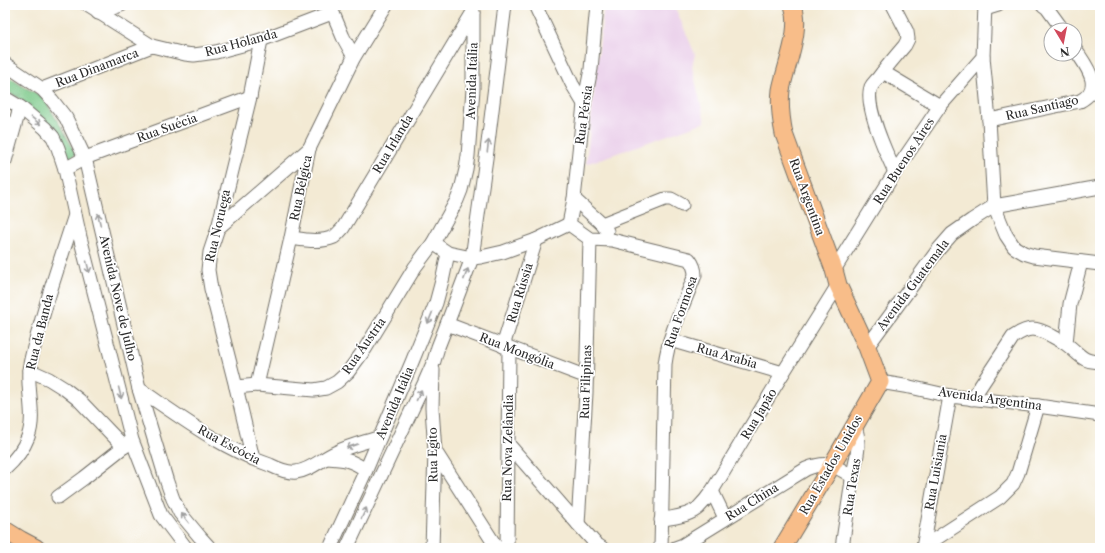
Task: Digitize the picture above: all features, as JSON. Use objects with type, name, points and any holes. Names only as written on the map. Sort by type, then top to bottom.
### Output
[{"type":"main road","name":"Rua Argentina","points":[[793,5],[796,13],[796,26],[781,91],[780,116],[787,144],[836,278],[867,347],[880,382]]},
{"type":"main road","name":"Rua Estados Unidos","points":[[782,548],[880,382]]},
{"type":"main road","points":[[5,530],[36,548]]},
{"type":"street","name":"Rua Holanda","points":[[87,5],[152,46],[194,55],[216,52],[261,40],[331,9]]},
{"type":"street","points":[[98,13],[121,5]]},
{"type":"street","name":"Rua Bélgica","points":[[257,386],[291,238],[309,149],[354,57],[386,5]]},
{"type":"street","name":"Avenida Itália","points":[[348,548],[434,361],[472,258],[506,5]]},
{"type":"street","points":[[535,5],[572,84],[584,104]]},
{"type":"street","name":"Rua Pérsia","points":[[569,224],[574,199],[584,104],[591,69],[597,5]]},
{"type":"street","points":[[893,5],[907,32],[908,39],[905,45],[872,86],[870,96],[878,132],[886,154],[895,172]]},
{"type":"street","points":[[998,5],[985,7],[983,58],[989,120],[994,206],[1006,235],[1014,247],[1024,253],[1034,256],[1100,264]]},
{"type":"street","points":[[1043,5],[1057,22]]},
{"type":"street","points":[[331,9],[343,37],[354,57]]},
{"type":"street","name":"Avenida Itália","points":[[433,243],[457,200],[464,180],[468,156],[473,89],[474,9]]},
{"type":"street","name":"Rua Irlanda","points":[[291,238],[313,241],[321,240],[335,236],[343,228],[474,9]]},
{"type":"street","name":"Rua Noruega","points":[[253,459],[208,270],[210,252],[218,228],[250,98],[261,40]]},
{"type":"street","name":"Rua Dinamarca","points":[[42,89],[152,46]]},
{"type":"street","points":[[450,51],[473,49]]},
{"type":"street","name":"Rua Buenos Aires","points":[[836,278],[895,172],[940,106],[983,58]]},
{"type":"street","name":"Rua Santiago","points":[[989,120],[1080,101],[1086,98],[1092,92],[1094,84],[1093,77],[1083,61]]},
{"type":"street","name":"Avenida Nove de Julho","points":[[5,64],[42,89],[52,100],[66,118],[85,158],[139,389],[173,498],[180,513],[210,548]]},
{"type":"street","points":[[883,72],[940,106]]},
{"type":"street","name":"Avenida Nove de Julho","points":[[5,98],[20,108],[53,137],[66,169],[128,443],[161,515],[186,548]]},
{"type":"street","name":"Rua Suécia","points":[[66,169],[85,158],[250,98]]},
{"type":"street","points":[[5,162],[20,108]]},
{"type":"street","points":[[218,228],[309,149]]},
{"type":"street","name":"Avenida Guatemala","points":[[867,347],[933,256],[952,234],[994,206],[1098,189]]},
{"type":"street","points":[[574,199],[602,224],[612,240]]},
{"type":"street","points":[[602,224],[665,199],[671,199],[682,205]]},
{"type":"street","name":"Rua da Banda","points":[[5,469],[14,461],[22,450],[28,436],[31,423],[29,370],[45,308],[76,216]]},
{"type":"street","points":[[433,243],[448,253],[472,258],[481,257],[503,252],[536,240],[569,224],[590,240]]},
{"type":"street","name":"Rua Rússia","points":[[506,347],[536,240]]},
{"type":"street","name":"Rua Formosa","points":[[590,240],[612,240],[689,259],[695,270],[695,275],[667,351],[661,548]]},
{"type":"street","name":"Rua Filipinas","points":[[578,524],[587,377],[590,240]]},
{"type":"street","name":"Rua Áustria","points":[[236,387],[257,386],[314,390],[326,388],[337,382],[348,372],[365,348],[415,267],[433,243]]},
{"type":"street","name":"Avenida Itália","points":[[330,548],[366,470],[436,303],[448,253]]},
{"type":"street","points":[[1066,343],[1070,304],[1081,262]]},
{"type":"street","name":"Rua Japão","points":[[661,520],[697,510],[712,491],[783,373],[836,278]]},
{"type":"street","name":"Rua Mongólia","points":[[447,324],[587,377]]},
{"type":"street","points":[[972,399],[1013,337],[1030,329],[1040,330],[1066,343],[1085,359],[1093,362],[1100,361]]},
{"type":"street","name":"Rua Arabia","points":[[670,340],[783,373]]},
{"type":"street","name":"Rua Nova Zelândia","points":[[506,347],[509,446],[507,548]]},
{"type":"street","name":"Rua Egito","points":[[432,548],[434,452],[432,408],[434,361]]},
{"type":"street","points":[[29,370],[65,389],[128,443],[58,497]]},
{"type":"street","name":"Avenida Argentina","points":[[880,382],[950,396],[1100,415]]},
{"type":"street","name":"Rua Escócia","points":[[139,389],[218,442],[253,459],[287,472],[296,472],[308,469],[337,451],[380,437]]},
{"type":"street","name":"Rua Luisiania","points":[[923,548],[950,396]]},
{"type":"street","points":[[923,548],[1000,497],[1013,484],[1018,473],[1038,406]]},
{"type":"street","name":"Rua Texas","points":[[842,548],[858,448],[858,434],[855,426]]},
{"type":"street","points":[[509,446],[596,544],[602,548]]},
{"type":"street","points":[[434,452],[498,548]]},
{"type":"street","points":[[325,458],[348,460],[366,470]]},
{"type":"street","name":"Rua China","points":[[675,548],[683,545],[806,469],[817,464],[832,464]]},
{"type":"street","points":[[832,464],[853,477]]},
{"type":"street","points":[[712,491],[725,518]]},
{"type":"shaded area","points":[[604,5],[640,5],[641,8],[650,5],[674,5],[695,54],[692,67],[705,122],[586,164]]},
{"type":"green space","points":[[5,74],[22,86],[42,96],[76,154],[69,159],[55,130],[18,98],[5,90]]}]
